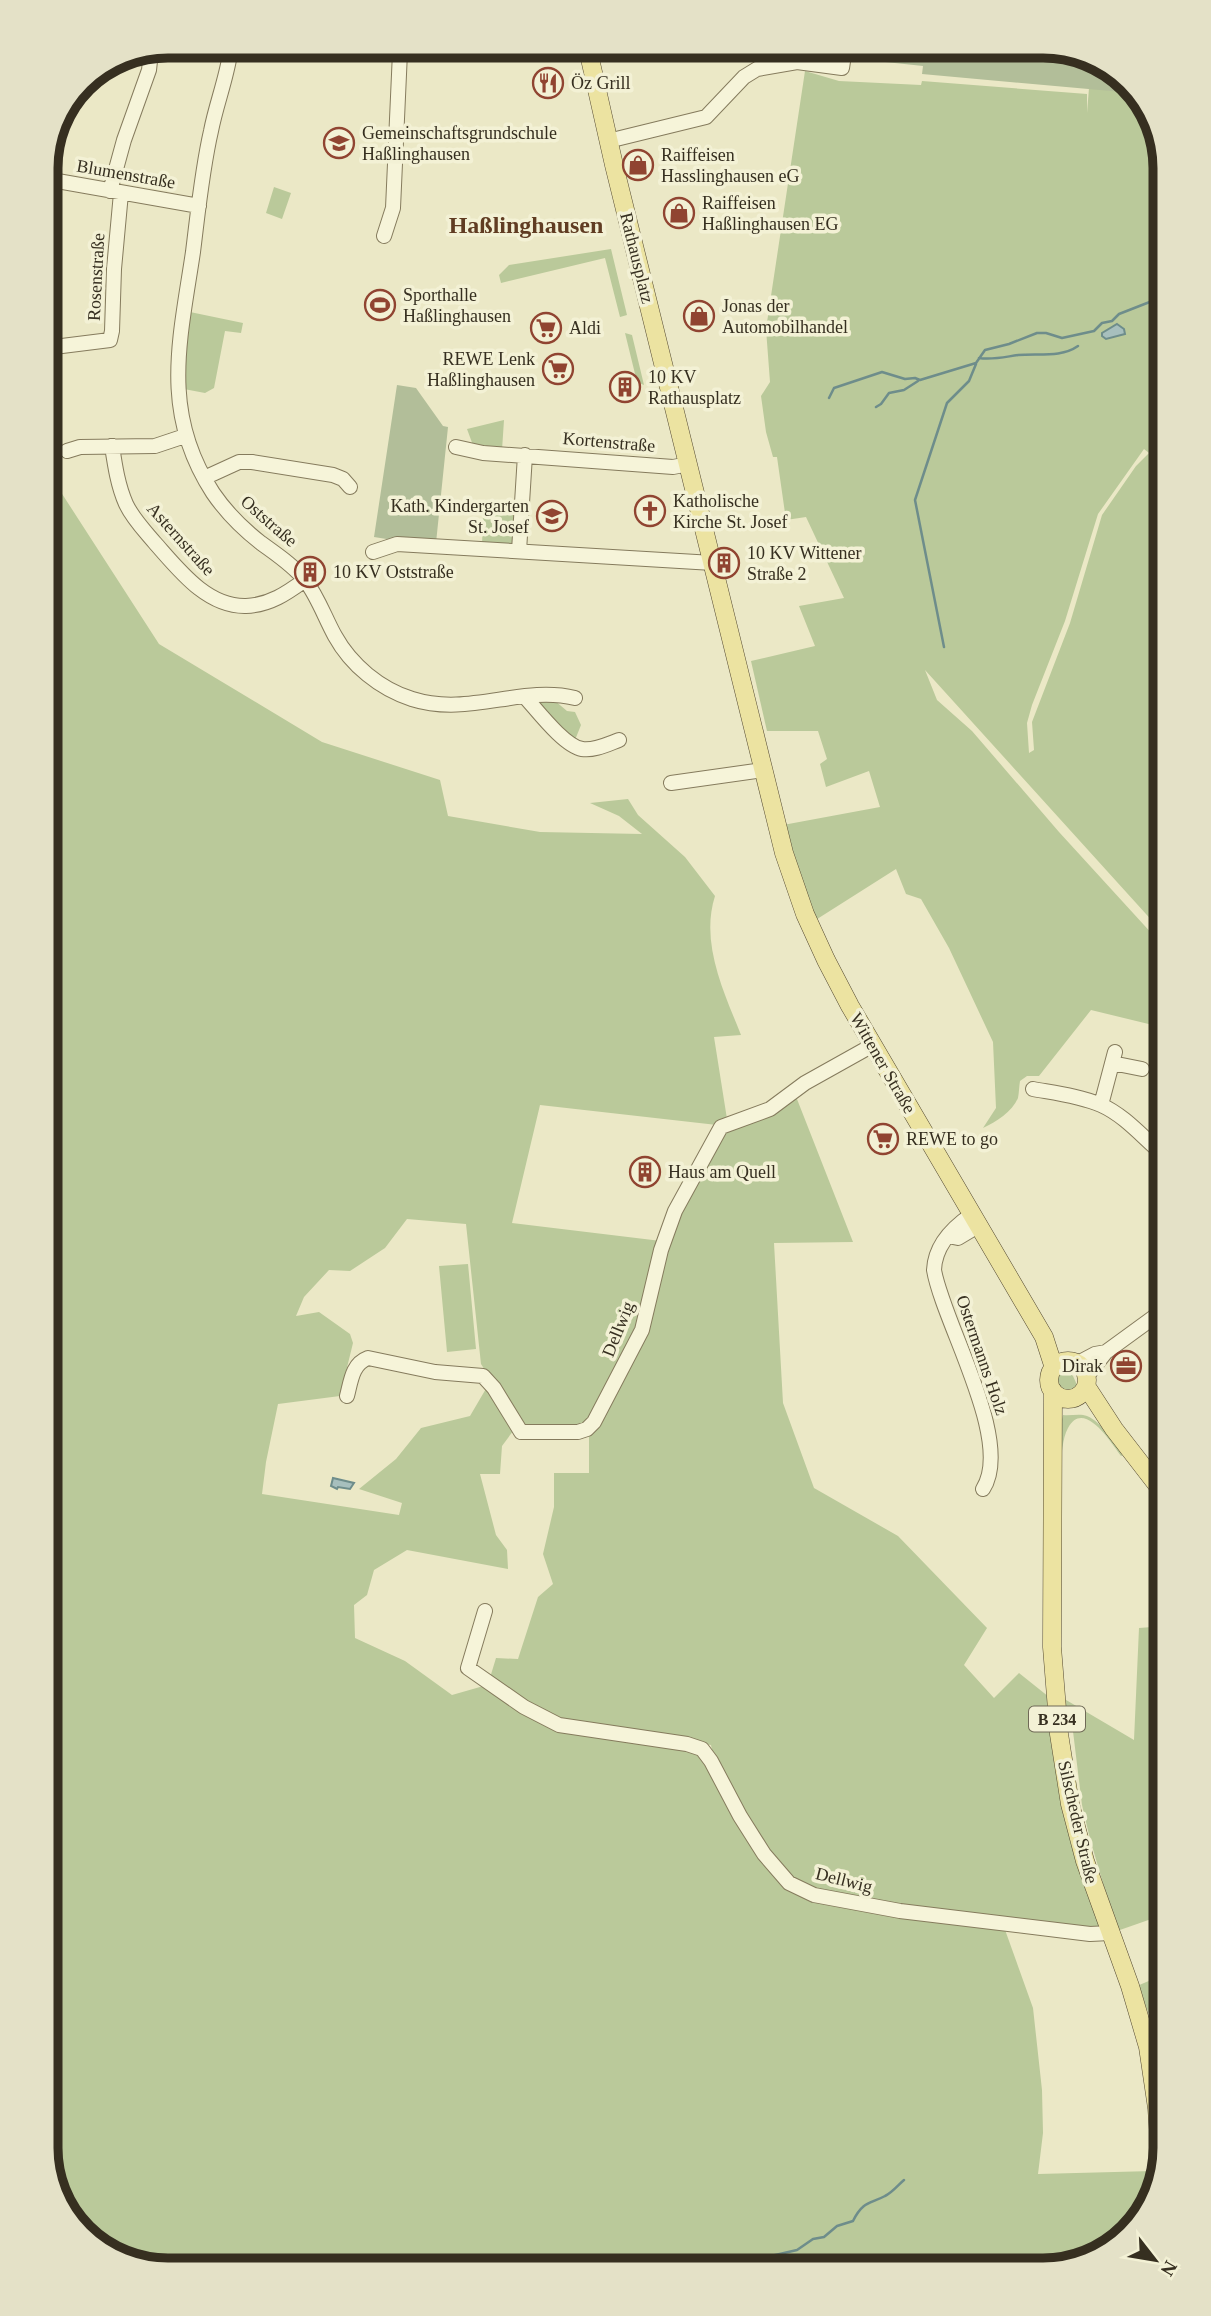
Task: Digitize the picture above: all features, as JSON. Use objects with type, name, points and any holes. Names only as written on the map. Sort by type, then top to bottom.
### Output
[{"type":"main road","name":"Rathausplatz","points":[[590,58],[689,464]]},
{"type":"main road","name":"Wittener Straße","points":[[689,464],[784,853],[805,914],[826,960],[873,1045],[1071,1380]]},
{"type":"main road","points":[[1071,1380],[1081,1401],[1114,1429],[1153,1478]]},
{"type":"main road","name":"Silscheder Straße","points":[[1071,1380],[1054,1430],[1052,1647],[1055,1703],[1073,1815],[1093,1886],[1130,1986],[1148,2047],[1153,2081]]},
{"type":"street","name":"Oststraße","points":[[229,58],[211,131],[179,353],[179,399],[185,436],[204,478],[230,515],[305,580],[336,638],[354,662],[399,694],[427,703],[454,705],[554,694],[575,698]]},
{"type":"street","points":[[384,236],[393,208],[400,58]]},
{"type":"street","points":[[608,141],[700,119],[710,113],[750,72],[777,65],[806,63],[842,68],[844,58]]},
{"type":"street","points":[[115,192],[124,140],[149,70],[148,60]]},
{"type":"street","name":"Blumenstraße","points":[[58,181],[199,205]]},
{"type":"street","name":"Rosenstraße","points":[[58,346],[110,340],[115,192]]},
{"type":"street","points":[[66,450],[80,447],[155,446],[185,436]]},
{"type":"street","name":"Asternstraße","points":[[112,446],[119,486],[136,521],[180,572],[198,588],[228,603],[248,606],[275,600],[305,580]]},
{"type":"street","name":"Kortenstraße","points":[[456,447],[483,453],[673,467],[689,464]]},
{"type":"street","points":[[519,551],[525,455]]},
{"type":"street","points":[[204,478],[239,462],[252,462],[332,475],[343,479],[350,487]]},
{"type":"street","points":[[373,552],[397,544],[713,562]]},
{"type":"street","points":[[525,697],[566,740],[577,747],[588,749],[619,740]]},
{"type":"street","points":[[671,783],[763,770]]},
{"type":"street","name":"Dellwig","points":[[347,1396],[354,1371],[358,1364],[368,1358],[435,1372],[483,1376],[494,1388],[521,1432],[566,1433],[587,1429],[599,1414],[638,1340],[648,1310],[661,1250],[675,1212],[721,1127],[770,1110],[801,1085],[873,1045]]},
{"type":"street","points":[[1101,1105],[1114,1057],[1142,1069]]},
{"type":"street","points":[[1033,1089],[1101,1105],[1153,1145]]},
{"type":"street","name":"Ostermanns Holz","points":[[974,1220],[954,1227],[936,1255],[934,1270],[981,1403],[987,1428],[990,1473],[983,1489]]},
{"type":"street","points":[[1071,1380],[1153,1318]]},
{"type":"street","name":"Dellwig","points":[[485,1611],[468,1668],[524,1707],[559,1725],[687,1744],[702,1749],[764,1854],[789,1883],[814,1895],[900,1911],[1090,1934],[1110,1933]]},
{"type":"green space","points":[[848,58],[1051,58],[1092,69],[1105,76],[1123,92],[922,74],[923,66]]},
{"type":"green space","points":[[805,71],[839,81],[921,85],[922,81],[1087,94],[1087,113],[1089,88],[1122,92],[1131,101],[1145,125],[1153,167],[1153,922],[925,670],[937,700],[972,731],[1153,935],[1153,1025],[1091,1010],[1039,1076],[1027,1076],[1020,1081],[1018,1098],[1012,1108],[983,1128],[996,1108],[993,1042],[949,948],[921,899],[906,894],[896,869],[814,921],[783,825],[880,807],[869,771],[826,787],[820,764],[827,759],[818,731],[767,731],[751,661],[815,646],[799,606],[844,598],[806,517],[786,520],[777,457],[773,457],[766,432],[761,396],[770,382],[766,329]],"holes":[[[1144,449],[1149,453],[1136,466],[1102,515],[1070,623],[1032,722],[1034,750],[1029,753],[1027,723],[1032,705],[1065,621],[1098,514]]]},
{"type":"green space","points":[[274,187],[291,193],[282,219],[266,213]]},
{"type":"green space","points":[[611,249],[627,315],[620,317],[605,258],[501,283],[499,275],[509,265]]},
{"type":"green space","points":[[190,312],[243,323],[241,333],[225,331],[214,388],[205,393],[184,389],[184,359]]},
{"type":"green space","points":[[625,333],[632,335],[644,385],[637,382]]},
{"type":"green space","points":[[397,385],[416,388],[443,426],[448,427],[436,543],[374,537]]},
{"type":"green space","points":[[504,420],[502,450],[474,448],[467,429]]},
{"type":"green space","points":[[58,488],[159,644],[322,742],[440,780],[448,816],[540,832],[642,834],[619,816],[590,803],[628,799],[638,815],[685,857],[715,896],[711,914],[712,949],[721,985],[741,1035],[714,1037],[727,1119],[717,1125],[540,1105],[512,1223],[661,1241],[642,1327],[599,1410],[586,1428],[568,1432],[526,1429],[516,1418],[481,1364],[466,1224],[407,1219],[385,1248],[350,1271],[329,1270],[304,1297],[296,1316],[319,1312],[350,1334],[353,1343],[340,1396],[278,1404],[262,1494],[399,1515],[402,1503],[359,1489],[396,1459],[421,1428],[470,1416],[487,1387],[516,1427],[502,1446],[500,1474],[480,1474],[496,1535],[507,1550],[508,1569],[407,1550],[374,1570],[367,1595],[354,1605],[355,1638],[405,1661],[452,1695],[487,1685],[536,1717],[564,1730],[687,1746],[703,1754],[717,1776],[711,1745],[558,1723],[537,1713],[489,1681],[496,1658],[518,1659],[538,1597],[553,1584],[543,1554],[554,1507],[554,1473],[589,1473],[589,1434],[599,1421],[646,1325],[663,1254],[680,1208],[707,1156],[724,1131],[773,1110],[795,1094],[853,1242],[774,1243],[783,1403],[814,1488],[898,1536],[987,1628],[964,1665],[994,1698],[1019,1673],[1049,1697],[1061,1803],[1099,1923],[1099,1931],[932,1913],[934,1918],[1004,1927],[1033,2008],[1042,2090],[1043,2133],[1038,2174],[1151,2171],[1145,2191],[1126,2221],[1098,2244],[1065,2256],[160,2258],[125,2250],[113,2244],[90,2226],[72,2203],[60,2170],[58,2149]]},
{"type":"green space","points":[[494,512],[519,514],[515,546],[482,546],[483,516]]},
{"type":"green space","points":[[554,700],[567,711],[575,712],[581,725],[575,740],[534,702]]},
{"type":"green space","points":[[468,1264],[476,1349],[447,1352],[439,1266]]},
{"type":"green space","points":[[1065,1369],[1073,1376],[1077,1385],[1071,1390],[1058,1384],[1058,1377]]},
{"type":"green space","points":[[1063,1415],[1087,1416],[1098,1423],[1123,1455],[1121,1456],[1097,1426],[1082,1418],[1075,1420],[1066,1432],[1060,1467],[1060,1428]]},
{"type":"green space","points":[[1153,1627],[1153,1918],[1117,1931],[1082,1805],[1071,1715],[1061,1697],[1134,1740],[1139,1628]]},
{"type":"green space","points":[[1153,1979],[1153,2023],[1137,1986]]},
{"type":"water","points":[[1117,324],[1124,329],[1125,334],[1106,339],[1102,336],[1102,333]]},
{"type":"water","points":[[333,1478],[354,1483],[350,1489],[337,1489],[331,1486]]},
{"type":"waterway","points":[[829,398],[834,388],[882,372],[905,379],[920,380],[976,363],[985,350],[1037,333],[1062,338],[1094,331],[1102,323],[1112,321],[1119,314],[1153,301]]},
{"type":"waterway","points":[[979,358],[1057,354],[1078,346]]},
{"type":"waterway","points":[[944,647],[915,500],[947,403],[969,381],[976,364]]},
{"type":"waterway","points":[[876,407],[889,393],[904,390],[918,381]]},
{"type":"waterway","points":[[768,2258],[797,2250],[813,2239],[824,2237],[837,2226],[853,2221],[864,2206],[888,2195],[904,2180]]},
{"type":"place","name":"Öz Grill","points":[[548,83]]},
{"type":"place","name":"Gemeinschaftsgrundschule Haßlinghausen","points":[[339,143]]},
{"type":"place","name":"Raiffeisen Hasslinghausen eG","points":[[638,165]]},
{"type":"place","name":"Raiffeisen Haßlinghausen EG","points":[[679,213]]},
{"type":"place","name":"Sporthalle Haßlinghausen","points":[[380,305]]},
{"type":"place","name":"Jonas der Automobilhandel","points":[[699,316]]},
{"type":"place","name":"Aldi","points":[[546,328]]},
{"type":"place","name":"REWE Lenk Haßlinghausen","points":[[558,369]]},
{"type":"place","name":"10 KV Rathausplatz","points":[[625,387]]},
{"type":"place","name":"Katholische Kirche St. Josef","points":[[650,511]]},
{"type":"place","name":"Kath. Kindergarten St. Josef","points":[[552,516]]},
{"type":"place","name":"10 KV Wittener Straße 2","points":[[724,563]]},
{"type":"place","name":"10 KV Oststraße","points":[[310,572]]},
{"type":"place","name":"REWE to go","points":[[883,1139]]},
{"type":"place","name":"Haus am Quell","points":[[645,1172]]},
{"type":"place","name":"Dirak","points":[[1126,1366]]},
{"type":"district","name":"Haßlinghausen","points":[[526,225]]}]
